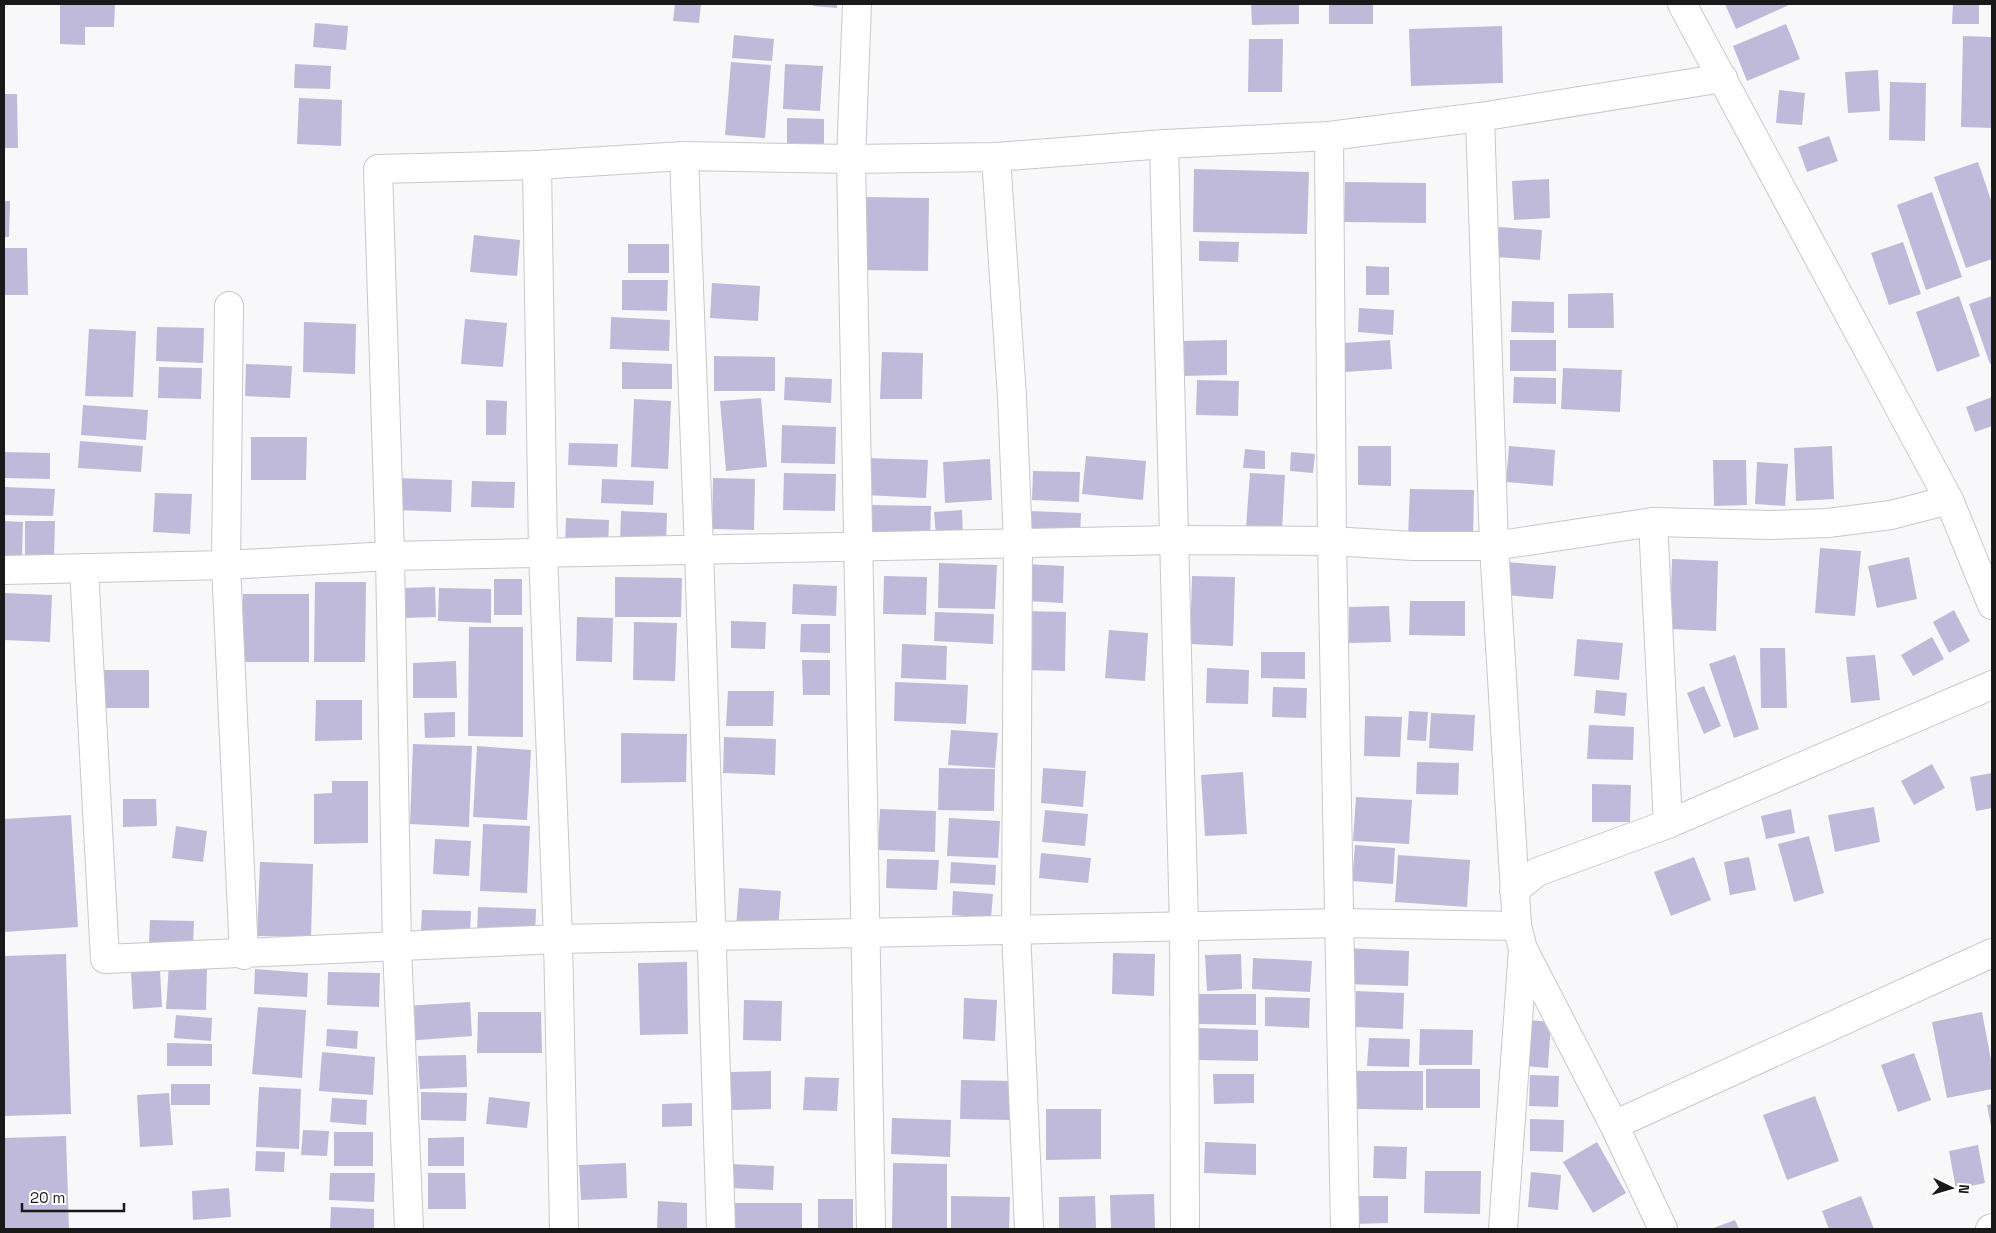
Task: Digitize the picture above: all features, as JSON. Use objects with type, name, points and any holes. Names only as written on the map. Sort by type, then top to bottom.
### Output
[{"type":"street","points":[[857,4],[850,159],[871,1229]]},
{"type":"street","points":[[1682,4],[1950,500],[1992,605]]},
{"type":"street","points":[[409,1229],[397,948],[390,556],[378,169],[537,165],[684,156],[850,159],[996,157],[1164,144],[1329,136],[1480,118],[1723,78]]},
{"type":"street","points":[[1480,118],[1494,546],[1514,892],[1520,938],[1503,1229]]},
{"type":"street","points":[[1329,136],[1332,541],[1345,1229]]},
{"type":"street","points":[[1164,144],[1184,927],[1185,1229]]},
{"type":"street","points":[[684,156],[700,550],[710,936],[721,1229]]},
{"type":"street","points":[[996,157],[1012,397],[1018,543],[1016,930],[1029,1229]]},
{"type":"street","points":[[537,165],[544,553],[558,939],[564,1229]]},
{"type":"street","points":[[229,306],[226,565],[244,955]]},
{"type":"street","points":[[4,570],[226,565],[390,556],[1175,540],[1332,541],[1413,546],[1494,546],[1653,522],[1772,525],[1828,523],[1891,514],[1950,500]]},
{"type":"street","points":[[1653,522],[1668,824]]},
{"type":"street","points":[[84,568],[105,960],[397,948],[558,939],[1339,923],[1520,938]]},
{"type":"street","points":[[1514,892],[1536,872],[1668,824],[1992,685]]},
{"type":"street","points":[[1520,938],[1614,1125],[1663,1229]]},
{"type":"street","points":[[1614,1125],[1992,953]]},
{"type":"building","points":[[60,4],[115,4],[114,27],[85,27],[85,45],[60,44]]},
{"type":"building","points":[[675,4],[701,4],[699,23],[673,21]]},
{"type":"building","points":[[813,4],[837,4],[837,8],[813,6]]},
{"type":"building","points":[[1251,4],[1299,4],[1299,24],[1252,25]]},
{"type":"building","points":[[1329,4],[1373,4],[1373,24],[1329,24]]},
{"type":"building","points":[[1725,4],[1791,4],[1736,29]]},
{"type":"building","points":[[1953,4],[1979,4],[1979,24],[1952,24]]},
{"type":"building","points":[[315,23],[348,26],[346,50],[313,47]]},
{"type":"building","points":[[1786,24],[1800,59],[1747,81],[1733,46]]},
{"type":"building","points":[[1502,26],[1503,83],[1411,86],[1409,29]]},
{"type":"building","points":[[734,35],[774,39],[772,61],[732,58]]},
{"type":"building","points":[[1963,36],[1992,37],[1992,128],[1961,127]]},
{"type":"building","points":[[1249,39],[1283,39],[1282,92],[1248,92]]},
{"type":"building","points":[[731,62],[771,65],[765,138],[725,135]]},
{"type":"building","points":[[295,64],[331,66],[330,89],[294,88]]},
{"type":"building","points":[[785,64],[823,66],[820,111],[783,109]]},
{"type":"building","points":[[1878,70],[1880,111],[1848,113],[1845,72]]},
{"type":"building","points":[[1890,82],[1926,83],[1925,141],[1889,140]]},
{"type":"building","points":[[1779,90],[1805,93],[1802,125],[1776,123]]},
{"type":"building","points":[[4,94],[17,94],[18,148],[4,148]]},
{"type":"building","points":[[299,98],[342,100],[341,146],[297,144]]},
{"type":"building","points":[[787,118],[824,119],[824,147],[787,146]]},
{"type":"building","points":[[1829,136],[1838,161],[1807,172],[1798,147]]},
{"type":"building","points":[[1978,162],[1992,203],[1992,259],[1966,268],[1934,177]]},
{"type":"building","points":[[1194,169],[1309,172],[1307,234],[1193,232]]},
{"type":"building","points":[[1549,179],[1550,218],[1514,220],[1512,181]]},
{"type":"building","points":[[1345,182],[1426,183],[1426,223],[1344,222]]},
{"type":"building","points":[[1932,192],[1962,277],[1926,290],[1897,205]]},
{"type":"building","points":[[864,197],[929,198],[928,271],[862,270]]},
{"type":"building","points":[[4,201],[10,201],[9,237],[4,237]]},
{"type":"building","points":[[1499,227],[1542,230],[1540,260],[1496,257]]},
{"type":"building","points":[[474,235],[520,240],[517,276],[470,272]]},
{"type":"building","points":[[1199,241],[1239,242],[1238,262],[1199,261]]},
{"type":"building","points":[[1903,242],[1921,294],[1889,305],[1871,253]]},
{"type":"building","points":[[628,244],[669,244],[669,273],[628,273]]},
{"type":"building","points":[[4,248],[27,248],[28,295],[4,295]]},
{"type":"building","points":[[1366,266],[1389,267],[1389,295],[1366,295]]},
{"type":"building","points":[[622,280],[668,280],[667,311],[622,310]]},
{"type":"building","points":[[712,283],[760,286],[758,321],[710,318]]},
{"type":"building","points":[[1613,293],[1614,328],[1568,328],[1568,294]]},
{"type":"building","points":[[1959,296],[1980,356],[1937,372],[1916,312]]},
{"type":"building","points":[[1992,296],[1992,363],[1990,364],[1969,304]]},
{"type":"building","points":[[1512,301],[1554,302],[1554,333],[1511,332]]},
{"type":"building","points":[[1359,308],[1394,310],[1393,335],[1358,332]]},
{"type":"building","points":[[611,317],[670,320],[669,351],[610,349]]},
{"type":"building","points":[[465,319],[507,323],[503,367],[461,364]]},
{"type":"building","points":[[304,322],[356,324],[355,374],[303,372]]},
{"type":"building","points":[[157,327],[204,328],[203,363],[156,361]]},
{"type":"building","points":[[89,329],[136,331],[133,397],[85,396]]},
{"type":"building","points":[[1227,340],[1227,375],[1181,376],[1180,341]]},
{"type":"building","points":[[1390,340],[1392,369],[1345,372],[1343,343]]},
{"type":"building","points":[[1510,340],[1556,340],[1556,371],[1510,371]]},
{"type":"building","points":[[882,352],[923,353],[922,399],[880,399]]},
{"type":"building","points":[[714,356],[775,357],[775,391],[714,391]]},
{"type":"building","points":[[622,362],[672,364],[672,389],[622,389]]},
{"type":"building","points":[[246,364],[292,366],[290,398],[245,396]]},
{"type":"building","points":[[159,367],[202,368],[201,399],[158,398]]},
{"type":"building","points":[[1563,368],[1622,370],[1620,412],[1561,409]]},
{"type":"building","points":[[785,377],[832,379],[831,403],[784,400]]},
{"type":"building","points":[[1514,377],[1556,378],[1556,404],[1513,403]]},
{"type":"building","points":[[1197,380],[1239,381],[1238,416],[1196,415]]},
{"type":"building","points":[[1992,397],[1992,426],[1975,432],[1966,407]]},
{"type":"building","points":[[761,398],[767,467],[726,471],[720,401]]},
{"type":"building","points":[[634,399],[671,401],[668,469],[631,467]]},
{"type":"building","points":[[486,400],[507,401],[506,435],[486,435]]},
{"type":"building","points":[[83,405],[148,410],[146,440],[81,435]]},
{"type":"building","points":[[782,425],[836,427],[835,464],[781,463]]},
{"type":"building","points":[[251,437],[307,437],[306,480],[251,480]]},
{"type":"building","points":[[80,441],[143,446],[141,472],[78,468]]},
{"type":"building","points":[[569,443],[618,444],[617,467],[568,465]]},
{"type":"building","points":[[1358,446],[1391,446],[1391,486],[1358,485]]},
{"type":"building","points":[[1509,446],[1555,450],[1553,486],[1506,482]]},
{"type":"building","points":[[1832,446],[1834,499],[1796,501],[1794,448]]},
{"type":"building","points":[[1245,449],[1265,451],[1265,469],[1243,468]]},
{"type":"building","points":[[4,452],[50,453],[50,479],[4,478]]},
{"type":"building","points":[[1291,452],[1315,454],[1313,473],[1290,471]]},
{"type":"building","points":[[1086,456],[1146,461],[1143,500],[1082,494]]},
{"type":"building","points":[[866,458],[928,460],[926,498],[864,495]]},
{"type":"building","points":[[990,459],[992,500],[945,503],[943,462]]},
{"type":"building","points":[[1713,460],[1746,460],[1747,505],[1714,506]]},
{"type":"building","points":[[1757,462],[1788,464],[1785,506],[1755,504]]},
{"type":"building","points":[[1033,471],[1080,472],[1079,502],[1032,500]]},
{"type":"building","points":[[784,473],[836,474],[835,511],[783,510]]},
{"type":"building","points":[[1250,473],[1285,475],[1282,530],[1246,528]]},
{"type":"building","points":[[397,478],[452,480],[451,512],[396,510]]},
{"type":"building","points":[[713,478],[755,479],[754,530],[712,529]]},
{"type":"building","points":[[602,479],[654,481],[653,505],[601,503]]},
{"type":"building","points":[[472,481],[515,482],[514,508],[471,507]]},
{"type":"building","points":[[4,487],[55,489],[53,516],[4,515]]},
{"type":"building","points":[[1410,489],[1474,490],[1473,538],[1408,536]]},
{"type":"building","points":[[155,493],[192,494],[190,534],[153,532]]},
{"type":"building","points":[[871,505],[931,506],[930,542],[870,541]]},
{"type":"building","points":[[962,510],[963,535],[936,536],[934,512]]},
{"type":"building","points":[[621,511],[667,513],[666,545],[620,545]]},
{"type":"building","points":[[1029,511],[1081,513],[1080,536],[1028,535]]},
{"type":"building","points":[[566,518],[609,520],[608,547],[565,545]]},
{"type":"building","points":[[4,521],[23,522],[22,557],[4,557]]},
{"type":"building","points":[[25,521],[55,521],[54,560],[25,560]]},
{"type":"building","points":[[1820,548],[1861,551],[1855,616],[1815,613]]},
{"type":"building","points":[[1909,557],[1917,599],[1877,608],[1868,566]]},
{"type":"building","points":[[1672,559],[1718,561],[1716,631],[1670,629]]},
{"type":"building","points":[[1506,562],[1556,566],[1553,599],[1504,595]]},
{"type":"building","points":[[939,563],[997,565],[995,609],[938,608]]},
{"type":"building","points":[[1026,564],[1064,566],[1063,603],[1025,601]]},
{"type":"building","points":[[884,576],[927,577],[926,615],[883,614]]},
{"type":"building","points":[[1192,576],[1235,577],[1233,646],[1190,644]]},
{"type":"building","points":[[615,577],[682,578],[681,617],[615,617]]},
{"type":"building","points":[[494,579],[522,579],[522,615],[494,615]]},
{"type":"building","points":[[315,582],[366,582],[365,662],[314,662]]},
{"type":"building","points":[[793,584],[837,586],[836,616],[792,614]]},
{"type":"building","points":[[435,587],[436,617],[401,618],[401,588]]},
{"type":"building","points":[[439,588],[491,589],[491,623],[438,621]]},
{"type":"building","points":[[4,593],[52,595],[50,642],[4,640]]},
{"type":"building","points":[[243,594],[309,594],[309,662],[243,662]]},
{"type":"building","points":[[1410,601],[1465,601],[1465,636],[1409,635]]},
{"type":"building","points":[[1389,606],[1391,642],[1349,643],[1349,607]]},
{"type":"building","points":[[1954,610],[1970,641],[1949,653],[1933,622]]},
{"type":"building","points":[[1024,611],[1066,612],[1065,671],[1023,670]]},
{"type":"building","points":[[935,612],[994,614],[993,644],[934,641]]},
{"type":"building","points":[[577,617],[613,618],[612,662],[576,661]]},
{"type":"building","points":[[731,621],[766,622],[765,649],[731,648]]},
{"type":"building","points":[[634,622],[677,623],[675,681],[633,680]]},
{"type":"building","points":[[801,624],[830,624],[830,653],[800,652]]},
{"type":"building","points":[[469,627],[523,627],[523,737],[468,736]]},
{"type":"building","points":[[1109,630],[1148,633],[1145,681],[1105,678]]},
{"type":"building","points":[[1932,637],[1944,659],[1913,676],[1901,655]]},
{"type":"building","points":[[1577,639],[1623,643],[1619,680],[1574,676]]},
{"type":"building","points":[[902,644],[947,646],[946,680],[901,678]]},
{"type":"building","points":[[1760,648],[1785,648],[1787,708],[1761,708]]},
{"type":"building","points":[[1261,652],[1305,652],[1305,679],[1261,678]]},
{"type":"building","points":[[1735,655],[1759,729],[1734,738],[1709,664]]},
{"type":"building","points":[[1875,655],[1880,700],[1851,703],[1846,657]]},
{"type":"building","points":[[802,660],[830,660],[830,695],[803,695]]},
{"type":"building","points":[[456,661],[457,698],[413,698],[413,663]]},
{"type":"building","points":[[1207,668],[1249,670],[1248,704],[1206,703]]},
{"type":"building","points":[[97,670],[149,670],[149,708],[98,708]]},
{"type":"building","points":[[895,682],[968,685],[966,724],[894,721]]},
{"type":"building","points":[[1704,686],[1721,726],[1704,734],[1687,693]]},
{"type":"building","points":[[1273,687],[1307,688],[1306,718],[1272,717]]},
{"type":"building","points":[[1596,690],[1627,693],[1625,716],[1594,713]]},
{"type":"building","points":[[728,691],[774,691],[773,726],[726,726]]},
{"type":"building","points":[[316,700],[362,700],[362,740],[315,741]]},
{"type":"building","points":[[1409,711],[1428,712],[1426,741],[1407,740]]},
{"type":"building","points":[[455,712],[455,737],[425,738],[424,713]]},
{"type":"building","points":[[1431,713],[1475,715],[1473,751],[1429,748]]},
{"type":"building","points":[[1365,716],[1402,717],[1400,757],[1364,756]]},
{"type":"building","points":[[1589,725],[1634,727],[1633,760],[1587,759]]},
{"type":"building","points":[[951,730],[998,733],[995,768],[948,765]]},
{"type":"building","points":[[621,733],[687,734],[686,782],[621,783]]},
{"type":"building","points":[[724,737],[776,739],[775,775],[723,773]]},
{"type":"building","points":[[413,744],[472,746],[469,827],[410,824]]},
{"type":"building","points":[[477,746],[531,750],[527,820],[473,817]]},
{"type":"building","points":[[1417,762],[1459,763],[1458,795],[1416,794]]},
{"type":"building","points":[[1932,764],[1945,788],[1914,805],[1901,781]]},
{"type":"building","points":[[939,768],[995,769],[994,811],[938,810]]},
{"type":"building","points":[[1043,768],[1086,771],[1083,807],[1041,803]]},
{"type":"building","points":[[1243,772],[1247,834],[1205,836],[1201,775]]},
{"type":"building","points":[[1992,773],[1992,808],[1976,811],[1970,777]]},
{"type":"building","points":[[332,781],[368,781],[368,843],[314,844],[314,794],[332,793]]},
{"type":"building","points":[[1592,784],[1631,785],[1630,822],[1592,822]]},
{"type":"building","points":[[1356,797],[1412,800],[1409,844],[1353,841]]},
{"type":"building","points":[[123,799],[156,799],[157,826],[123,827]]},
{"type":"building","points":[[1874,807],[1880,842],[1835,852],[1828,815]]},
{"type":"building","points":[[880,809],[936,811],[935,852],[878,850]]},
{"type":"building","points":[[1791,809],[1795,833],[1766,839],[1761,816]]},
{"type":"building","points":[[1045,810],[1088,814],[1085,846],[1042,842]]},
{"type":"building","points":[[71,815],[78,927],[4,932],[4,819]]},
{"type":"building","points":[[949,818],[1000,821],[998,858],[947,856]]},
{"type":"building","points":[[483,824],[530,826],[527,893],[480,891]]},
{"type":"building","points":[[176,826],[207,831],[203,862],[172,858]]},
{"type":"building","points":[[1809,836],[1824,893],[1794,902],[1778,844]]},
{"type":"building","points":[[435,839],[471,841],[469,876],[433,874]]},
{"type":"building","points":[[1355,845],[1395,848],[1393,884],[1352,881]]},
{"type":"building","points":[[1041,853],[1091,858],[1088,883],[1039,878]]},
{"type":"building","points":[[1398,855],[1470,860],[1467,907],[1395,902]]},
{"type":"building","points":[[1694,857],[1711,900],[1671,916],[1654,872]]},
{"type":"building","points":[[1749,857],[1756,890],[1730,895],[1724,862]]},
{"type":"building","points":[[887,859],[939,860],[937,890],[886,888]]},
{"type":"building","points":[[260,862],[313,864],[311,937],[257,936]]},
{"type":"building","points":[[951,862],[996,865],[995,885],[950,883]]},
{"type":"building","points":[[739,888],[781,891],[778,931],[736,928]]},
{"type":"building","points":[[953,891],[993,894],[991,918],[952,915]]},
{"type":"building","points":[[478,907],[536,909],[535,934],[477,932]]},
{"type":"building","points":[[422,910],[471,911],[470,931],[421,930]]},
{"type":"building","points":[[150,920],[194,921],[193,947],[149,946]]},
{"type":"building","points":[[1345,948],[1409,951],[1408,986],[1344,984]]},
{"type":"building","points":[[1113,953],[1155,954],[1154,996],[1112,994]]},
{"type":"building","points":[[66,954],[71,1114],[4,1116],[4,956]]},
{"type":"building","points":[[1241,954],[1242,989],[1207,991],[1205,955]]},
{"type":"building","points":[[1253,958],[1312,961],[1310,992],[1252,989]]},
{"type":"building","points":[[687,962],[688,1034],[640,1035],[638,963]]},
{"type":"building","points":[[169,964],[207,966],[206,1010],[166,1009]]},
{"type":"building","points":[[255,969],[308,973],[307,997],[254,994]]},
{"type":"building","points":[[160,970],[162,1007],[133,1009],[131,972]]},
{"type":"building","points":[[328,972],[380,973],[379,1007],[327,1005]]},
{"type":"building","points":[[1356,991],[1404,993],[1403,1029],[1355,1027]]},
{"type":"building","points":[[1199,994],[1256,994],[1256,1025],[1199,1024]]},
{"type":"building","points":[[1265,997],[1310,998],[1309,1028],[1265,1026]]},
{"type":"building","points":[[964,998],[997,1000],[995,1041],[963,1039]]},
{"type":"building","points":[[744,1000],[782,1001],[781,1041],[743,1040]]},
{"type":"building","points":[[470,1002],[472,1036],[406,1041],[404,1006]]},
{"type":"building","points":[[258,1007],[306,1010],[302,1078],[252,1074]]},
{"type":"building","points":[[478,1012],[541,1012],[542,1053],[477,1053]]},
{"type":"building","points":[[1982,1012],[1992,1065],[1992,1089],[1947,1098],[1932,1022]]},
{"type":"building","points":[[176,1015],[212,1018],[211,1041],[174,1038]]},
{"type":"building","points":[[1529,1020],[1551,1022],[1548,1068],[1525,1066]]},
{"type":"building","points":[[1199,1028],[1258,1030],[1258,1061],[1198,1060]]},
{"type":"building","points":[[327,1029],[358,1031],[357,1049],[326,1046]]},
{"type":"building","points":[[1420,1029],[1473,1030],[1472,1065],[1419,1065]]},
{"type":"building","points":[[1369,1038],[1410,1039],[1409,1067],[1367,1066]]},
{"type":"building","points":[[167,1043],[212,1044],[212,1066],[167,1066]]},
{"type":"building","points":[[322,1052],[375,1057],[373,1095],[319,1091]]},
{"type":"building","points":[[1914,1053],[1931,1100],[1898,1112],[1881,1065]]},
{"type":"building","points":[[466,1055],[467,1087],[420,1089],[418,1056]]},
{"type":"building","points":[[1426,1069],[1480,1069],[1480,1108],[1426,1108]]},
{"type":"building","points":[[771,1071],[771,1109],[731,1110],[730,1072]]},
{"type":"building","points":[[1356,1071],[1423,1071],[1423,1110],[1356,1109]]},
{"type":"building","points":[[1213,1074],[1254,1074],[1254,1103],[1214,1104]]},
{"type":"building","points":[[1530,1075],[1559,1076],[1558,1107],[1529,1106]]},
{"type":"building","points":[[805,1077],[839,1078],[837,1111],[803,1110]]},
{"type":"building","points":[[961,1080],[1013,1081],[1012,1120],[960,1119]]},
{"type":"building","points":[[171,1084],[210,1084],[210,1105],[171,1105]]},
{"type":"building","points":[[259,1087],[301,1089],[299,1149],[256,1147]]},
{"type":"building","points":[[421,1092],[467,1093],[466,1121],[421,1120]]},
{"type":"building","points":[[169,1093],[173,1145],[140,1147],[137,1095]]},
{"type":"building","points":[[1815,1096],[1839,1161],[1787,1180],[1763,1115]]},
{"type":"building","points":[[489,1097],[530,1102],[527,1128],[486,1124]]},
{"type":"building","points":[[332,1098],[367,1100],[366,1125],[330,1122]]},
{"type":"building","points":[[692,1103],[692,1126],[662,1127],[662,1104]]},
{"type":"building","points":[[1992,1104],[1992,1127],[1991,1127],[1987,1105]]},
{"type":"building","points":[[1046,1109],[1101,1109],[1101,1159],[1046,1160]]},
{"type":"building","points":[[892,1118],[951,1120],[950,1157],[891,1154]]},
{"type":"building","points":[[1530,1119],[1564,1120],[1563,1152],[1530,1151]]},
{"type":"building","points":[[303,1130],[329,1131],[327,1156],[301,1155]]},
{"type":"building","points":[[334,1132],[373,1132],[373,1166],[334,1166]]},
{"type":"building","points":[[66,1136],[69,1229],[4,1229],[4,1138]]},
{"type":"building","points":[[464,1137],[464,1166],[428,1166],[428,1138]]},
{"type":"building","points":[[1205,1142],[1256,1144],[1256,1175],[1204,1173]]},
{"type":"building","points":[[1597,1142],[1626,1193],[1593,1213],[1563,1162]]},
{"type":"building","points":[[1978,1145],[1985,1183],[1956,1189],[1949,1151]]},
{"type":"building","points":[[1374,1146],[1407,1147],[1406,1179],[1373,1178]]},
{"type":"building","points":[[256,1151],[285,1152],[284,1172],[255,1171]]},
{"type":"building","points":[[626,1163],[627,1198],[581,1200],[579,1165]]},
{"type":"building","points":[[893,1163],[947,1164],[947,1229],[892,1229]]},
{"type":"building","points":[[730,1164],[774,1166],[773,1190],[729,1188]]},
{"type":"building","points":[[1425,1171],[1481,1171],[1480,1214],[1424,1213]]},
{"type":"building","points":[[1531,1172],[1561,1175],[1558,1210],[1528,1207]]},
{"type":"building","points":[[330,1173],[375,1173],[374,1202],[329,1200]]},
{"type":"building","points":[[428,1173],[465,1173],[466,1209],[428,1209]]},
{"type":"building","points":[[229,1188],[231,1217],[193,1220],[192,1191]]},
{"type":"building","points":[[1154,1194],[1155,1229],[1111,1229],[1110,1195]]},
{"type":"building","points":[[951,1196],[1010,1197],[1009,1229],[951,1229]]},
{"type":"building","points":[[1095,1196],[1096,1228],[1059,1229],[1059,1197]]},
{"type":"building","points":[[1354,1196],[1388,1196],[1388,1223],[1353,1224]]},
{"type":"building","points":[[1861,1196],[1874,1229],[1829,1229],[1822,1211]]},
{"type":"building","points":[[818,1199],[853,1199],[853,1228],[818,1228]]},
{"type":"building","points":[[658,1201],[687,1203],[687,1229],[657,1229]]},
{"type":"building","points":[[731,1203],[802,1203],[802,1229],[730,1229]]},
{"type":"building","points":[[331,1207],[374,1209],[374,1229],[330,1229]]},
{"type":"building","points":[[1735,1220],[1739,1229],[1711,1229]]}]
